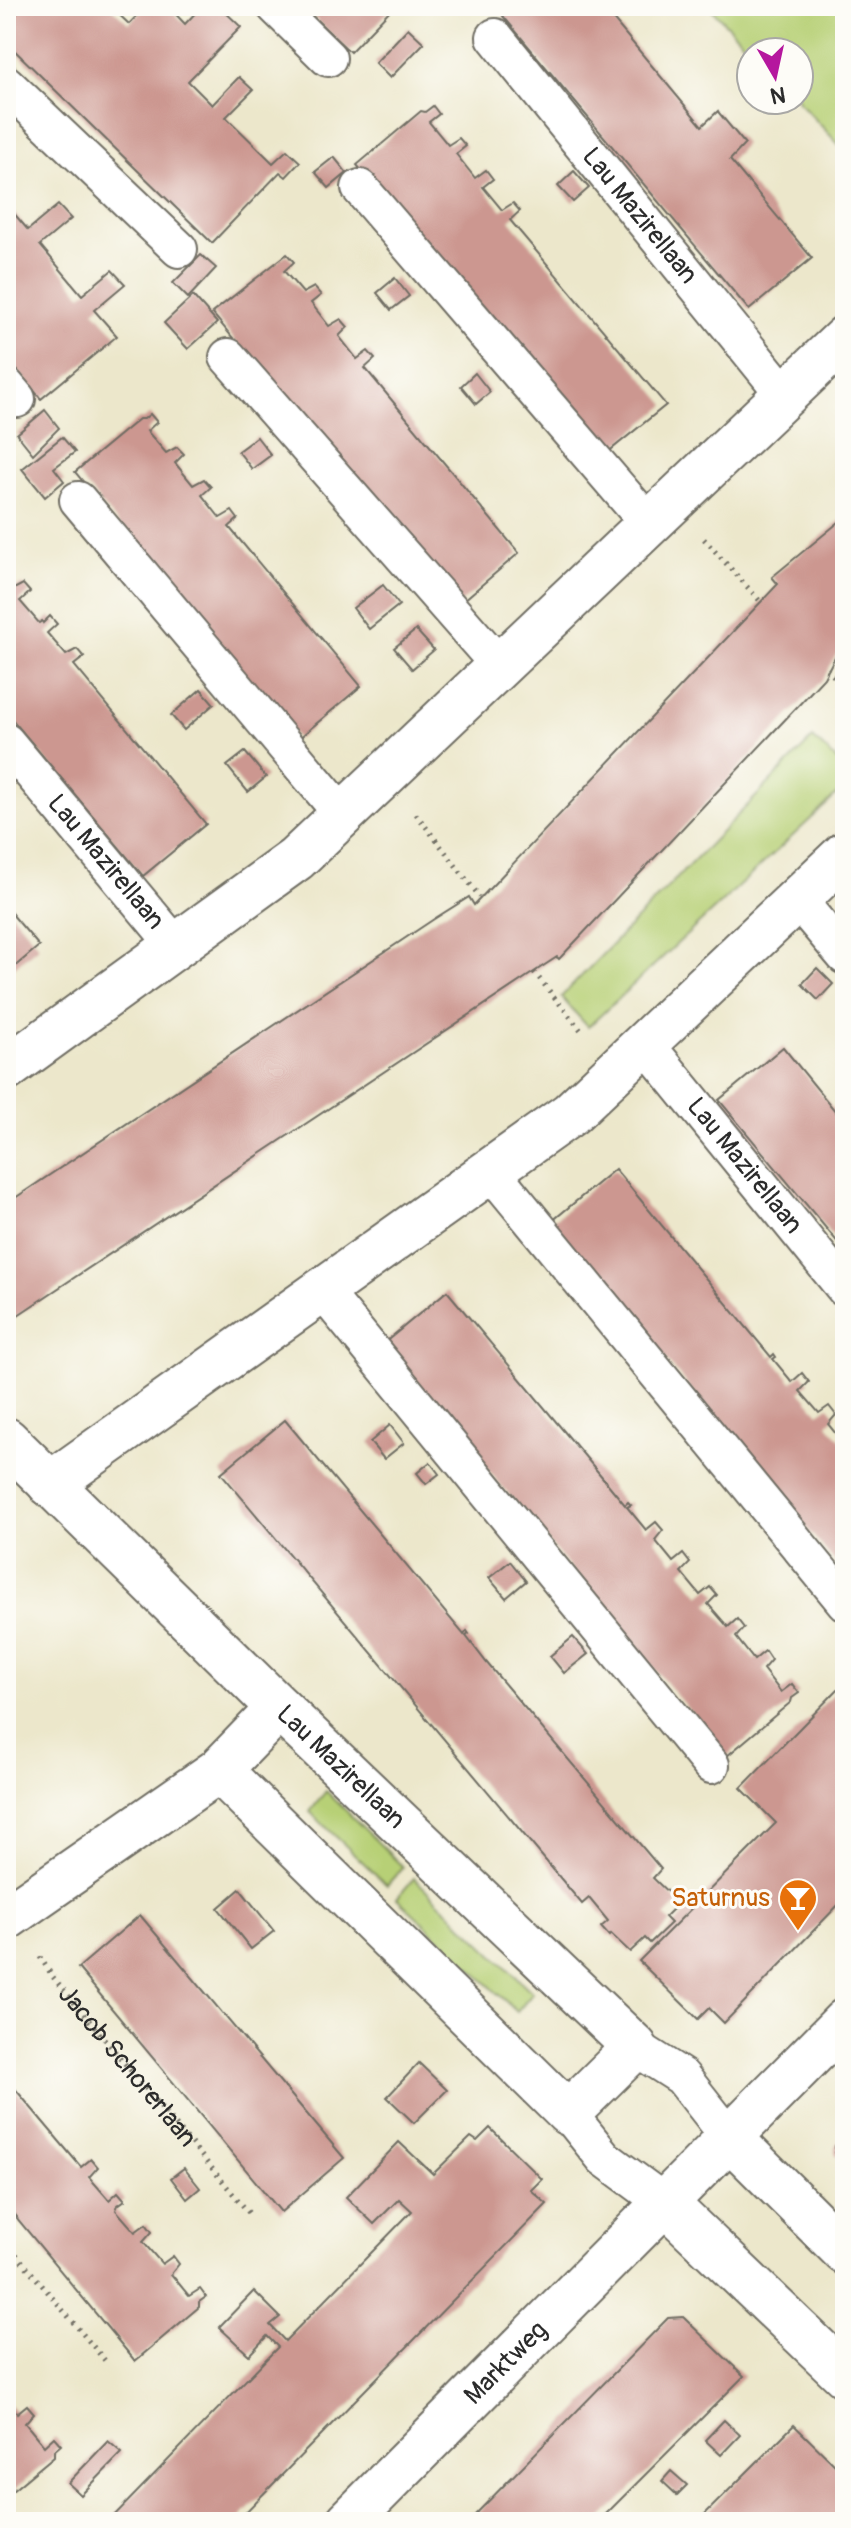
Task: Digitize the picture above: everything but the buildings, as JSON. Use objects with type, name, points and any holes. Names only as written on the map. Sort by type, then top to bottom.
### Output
[{"type":"street","points":[[275,6],[328,58]]},
{"type":"street","name":"Lau Mazirellaan","points":[[495,37],[785,395]]},
{"type":"street","points":[[6,84],[179,249]]},
{"type":"street","points":[[360,188],[650,525]]},
{"type":"street","name":"Lau Mazirellaan","points":[[9,1062],[296,859],[845,338]]},
{"type":"street","points":[[228,357],[499,665]]},
{"type":"street","points":[[78,500],[343,815]]},
{"type":"street","name":"Lau Mazirellaan","points":[[6,742],[176,946]]},
{"type":"street","points":[[50,1484],[570,1114],[845,854]]},
{"type":"street","points":[[797,899],[845,956]]},
{"type":"street","name":"Lau Mazirellaan","points":[[645,1043],[845,1289]]},
{"type":"street","points":[[491,1171],[845,1602]]},
{"type":"street","points":[[322,1290],[711,1765]]},
{"type":"street","name":"Lau Mazirellaan","points":[[6,1440],[279,1708],[635,2047],[682,2077],[730,2138]]},
{"type":"street","points":[[8,1916],[219,1770],[279,1708]]},
{"type":"street","points":[[219,1770],[568,2113],[604,2158],[665,2203],[845,2375]]},
{"type":"street","name":"Marktweg","points":[[348,2522],[845,2021]]},
{"type":"street","points":[[568,2113],[635,2047]]},
{"type":"street","points":[[730,2138],[845,2252]]},
{"type":"path","points":[[725,562],[760,601]]},
{"type":"path","points":[[827,669],[845,688]]},
{"type":"path","points":[[386,775],[480,897]]},
{"type":"path","points":[[534,972],[564,1009]]},
{"type":"path","name":"Jacob Schorerlaan","points":[[8,1916],[53,1977],[249,2213]]},
{"type":"path","points":[[6,2242],[107,2363]]},
{"type":"green space","points":[[709,6],[845,6],[845,151],[812,116],[815,116],[815,36],[737,36]]},
{"type":"green space","points":[[813,738],[845,768],[845,787],[588,1027],[561,997]]},
{"type":"green space","points":[[326,1791],[403,1867],[387,1885],[310,1812]]},
{"type":"green space","points":[[414,1878],[533,1993],[517,2012],[397,1898]]},
{"type":"place","name":"Saturnus","points":[[798,1932]]}]
